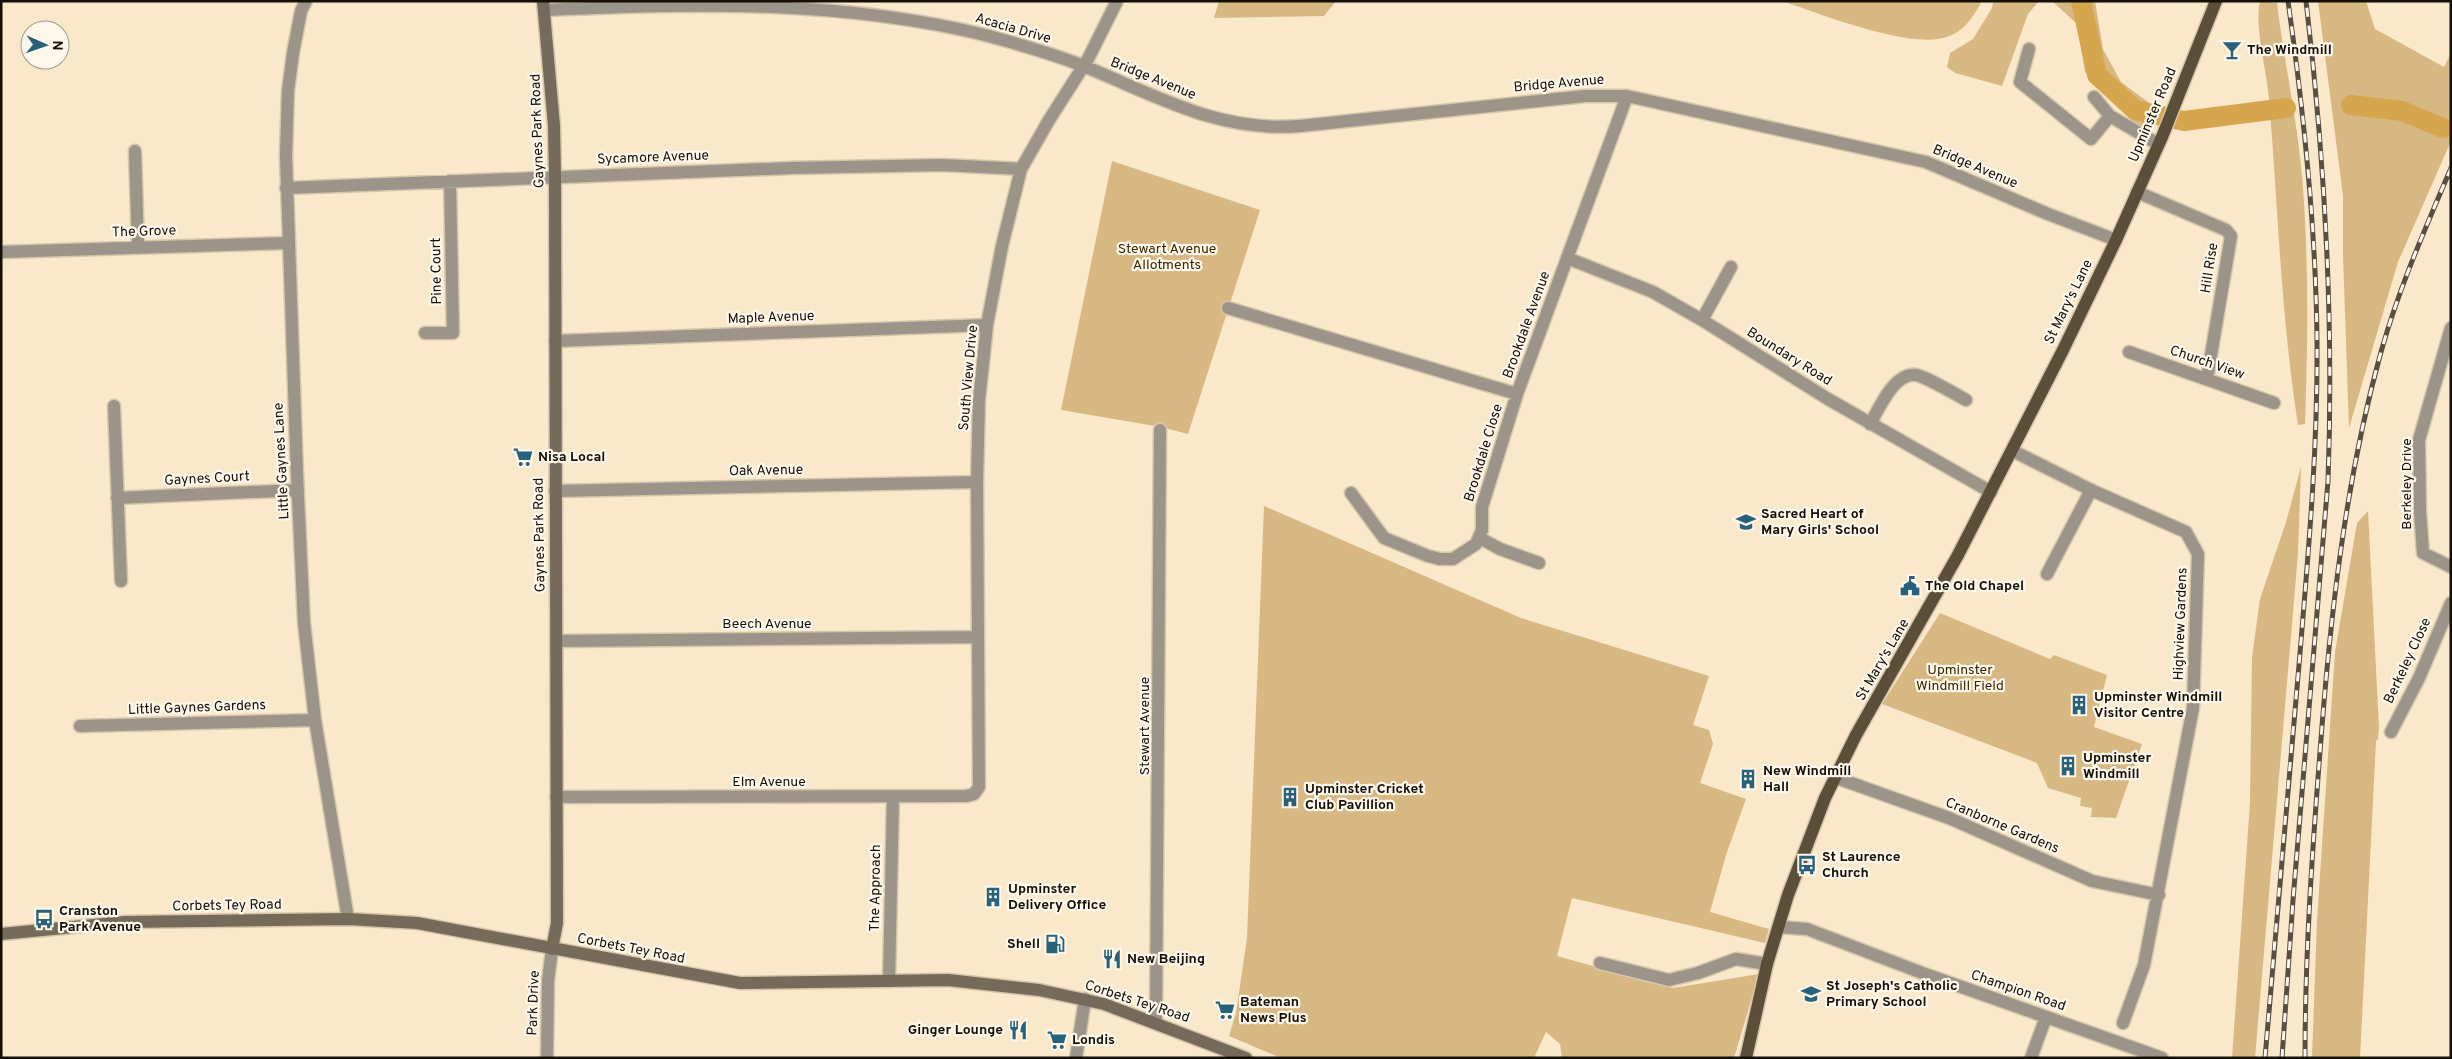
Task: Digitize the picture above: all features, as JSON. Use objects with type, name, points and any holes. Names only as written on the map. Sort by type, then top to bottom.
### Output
[{"type":"main road","name":"Upminster Road","points":[[2116,240],[2166,126],[2216,1]]},
{"type":"main road","name":"Gaynes Park Road","points":[[544,6],[554,118],[555,177],[557,923],[552,949]]},
{"type":"main road","name":"St Mary's Lane","points":[[1746,1058],[1767,964],[1788,895],[1834,778],[1942,585],[2013,451],[2116,240]]},
{"type":"main road","name":"Corbets Tey Road","points":[[1,934],[124,922],[348,919],[417,923],[740,983],[948,980],[1039,990],[1085,1000],[1156,1023],[1246,1058]]},
{"type":"street","name":"Little Gaynes Lane","points":[[306,1],[296,36],[288,92],[286,188],[304,623],[315,720],[348,919]]},
{"type":"street","name":"South View Drive","points":[[979,787],[977,482],[980,400],[988,325],[1002,246],[1021,169],[1048,120],[1084,66],[1117,1]]},
{"type":"street","name":"Acacia Drive","points":[[544,6],[701,6],[819,10],[944,26],[990,36],[1084,66]]},
{"type":"street","points":[[2029,49],[2020,82],[2091,139],[2110,116]]},
{"type":"street","name":"Bridge Avenue","points":[[1084,66],[1160,100],[1214,119],[1262,127],[1300,126],[1585,96],[1627,96],[1926,162],[2055,217],[2116,240]]},
{"type":"street","name":"Brookdale Avenue","points":[[1228,308],[1517,394],[1627,96]]},
{"type":"street","points":[[2094,97],[2110,116],[2158,144]]},
{"type":"street","points":[[135,150],[138,247]]},
{"type":"street","name":"Sycamore Avenue","points":[[286,188],[933,165],[1021,169]]},
{"type":"street","name":"Pine Court","points":[[425,333],[453,333],[450,181]]},
{"type":"street","name":"Hill Rise","points":[[2137,192],[2226,230],[2231,236],[2207,379]]},
{"type":"street","name":"The Grove","points":[[1,252],[287,243]]},
{"type":"street","name":"Boundary Road","points":[[1567,258],[1652,292],[1702,320],[1870,424],[1990,492]]},
{"type":"street","points":[[1702,320],[1731,267]]},
{"type":"street","name":"Maple Avenue","points":[[555,341],[988,325]]},
{"type":"street","name":"Berkeley Drive","points":[[2451,328],[2419,440],[2420,511],[2423,553],[2451,567]]},
{"type":"street","name":"Church View","points":[[2129,352],[2274,403]]},
{"type":"street","points":[[1870,424],[1892,388],[1902,377],[1916,375],[1966,400]]},
{"type":"street","name":"Brookdale Close","points":[[1480,538],[1482,507],[1517,394]]},
{"type":"street","points":[[114,406],[121,581]]},
{"type":"street","name":"Stewart Avenue","points":[[1156,1023],[1160,430]]},
{"type":"street","name":"Highview Gardens","points":[[2013,451],[2092,490],[2186,532],[2198,554],[2193,708],[2159,895],[2144,965],[2123,1023]]},
{"type":"street","name":"Oak Avenue","points":[[555,491],[977,482]]},
{"type":"street","name":"Gaynes Court","points":[[117,498],[298,490]]},
{"type":"street","points":[[2047,574],[2092,490]]},
{"type":"street","points":[[1351,493],[1384,538],[1428,556],[1440,559],[1454,559],[1476,544],[1480,538],[1500,549],[1539,563]]},
{"type":"street","name":"Berkeley Close","points":[[2391,732],[2419,678],[2451,603]]},
{"type":"street","name":"Beech Avenue","points":[[557,640],[978,637]]},
{"type":"street","name":"Little Gaynes Gardens","points":[[80,726],[315,720]]},
{"type":"street","name":"Cranborne Gardens","points":[[1834,778],[1949,818],[2092,881],[2159,895]]},
{"type":"street","name":"Elm Avenue","points":[[556,797],[967,796],[974,794],[979,787]]},
{"type":"street","name":"The Approach","points":[[890,981],[893,797]]},
{"type":"street","name":"Champion Road","points":[[1779,927],[1807,929],[2162,1058]]},
{"type":"street","name":"Park Drive","points":[[547,1058],[548,981],[552,949]]},
{"type":"street","points":[[1600,963],[1669,980],[1698,973],[1736,959],[1767,964]]},
{"type":"street","points":[[1076,1058],[1085,1000]]},
{"type":"street","points":[[2031,1058],[2046,1017]]},
{"type":"green space","points":[[1219,1],[1336,1],[1324,16],[1214,18]]},
{"type":"green space","points":[[1782,1],[1982,1],[1966,25],[1952,35],[1936,39],[1916,39],[1868,30]]},
{"type":"green space","points":[[1993,1],[2039,1],[2028,14],[2002,86],[1955,73],[1947,67],[1950,53],[1973,39],[1992,8]]},
{"type":"green space","points":[[2052,1],[2095,1],[2103,49],[2121,82],[2152,105],[2149,119],[2139,128],[2085,72],[2077,24]]},
{"type":"green space","points":[[2260,1],[2277,3],[2302,176],[2307,269],[2307,362],[2305,424],[2298,425],[2284,303],[2268,88],[2260,36]]},
{"type":"green space","points":[[2318,1],[2366,1],[2375,29],[2444,67],[2451,53],[2451,141],[2398,262],[2349,428],[2343,256],[2343,196]]},
{"type":"green space","name":"Stewart Avenue Allotments","points":[[1112,161],[1260,210],[1188,434],[1161,427],[1061,410]]},
{"type":"green space","points":[[2301,467],[2298,554],[2255,1058],[2232,1058],[2250,802],[2252,657],[2260,599],[2286,522]]},
{"type":"green space","points":[[1264,506],[1521,618],[1709,676],[1693,725],[1709,730],[1713,744],[1700,783],[1746,799],[1726,855],[1710,912],[1769,929],[1765,943],[1572,898],[1557,956],[1673,988],[1759,974],[1734,1058],[1562,1058],[1560,1044],[1546,1032],[1534,1058],[1281,1058],[1229,1036],[1236,1013],[1247,938]]},
{"type":"green space","points":[[2368,511],[2379,728],[2376,741],[2360,1058],[2312,1058],[2317,920],[2335,652],[2357,523]]},
{"type":"green space","name":"Upminster Windmill Field","points":[[1940,613],[2050,659],[2054,655],[2107,675],[2094,727],[2142,744],[2116,818],[2091,817],[2092,808],[2080,806],[2081,798],[2048,788],[2037,763],[1882,704]]},
{"type":"waterway","points":[[2081,1],[2097,75],[2135,110],[2184,121],[2286,108]]},
{"type":"waterway","points":[[2351,105],[2402,111],[2443,128]]},
{"type":"railway","points":[[2265,1058],[2309,544],[2317,382],[2312,213],[2304,128],[2288,1]]},
{"type":"railway","points":[[2282,1058],[2293,900],[2328,481],[2330,421],[2329,301],[2323,181],[2306,1]]},
{"type":"railway","points":[[2305,1058],[2306,981],[2314,828],[2334,601],[2349,500],[2368,401],[2388,328],[2413,259],[2451,168]]},
{"type":"place","name":"The Windmill","points":[[2232,50]]},
{"type":"place","name":"Nisa Local","points":[[523,457]]},
{"type":"place","name":"Sacred Heart of Mary Girls' School","points":[[1746,522]]},
{"type":"place","name":"The Old Chapel","points":[[1910,586]]},
{"type":"place","name":"Upminster Windmill Visitor Centre","points":[[2079,705]]},
{"type":"place","name":"Upminster Windmill","points":[[2068,766]]},
{"type":"place","name":"New Windmill Hall","points":[[1748,779]]},
{"type":"place","name":"Upminster Cricket Club Pavillion","points":[[1290,797]]},
{"type":"place","name":"St Laurence Church","points":[[1807,865]]},
{"type":"place","name":"Upminster Delivery Office","points":[[993,897]]},
{"type":"place","name":"Cranston Park Avenue","points":[[44,919]]},
{"type":"place","name":"Shell","points":[[1055,944]]},
{"type":"place","name":"New Beijing","points":[[1112,959]]},
{"type":"place","name":"St Joseph's Catholic Primary School","points":[[1811,994]]},
{"type":"place","name":"Bateman News Plus","points":[[1225,1010]]},
{"type":"place","name":"Ginger Lounge","points":[[1018,1030]]},
{"type":"place","name":"Londis","points":[[1057,1040]]}]
